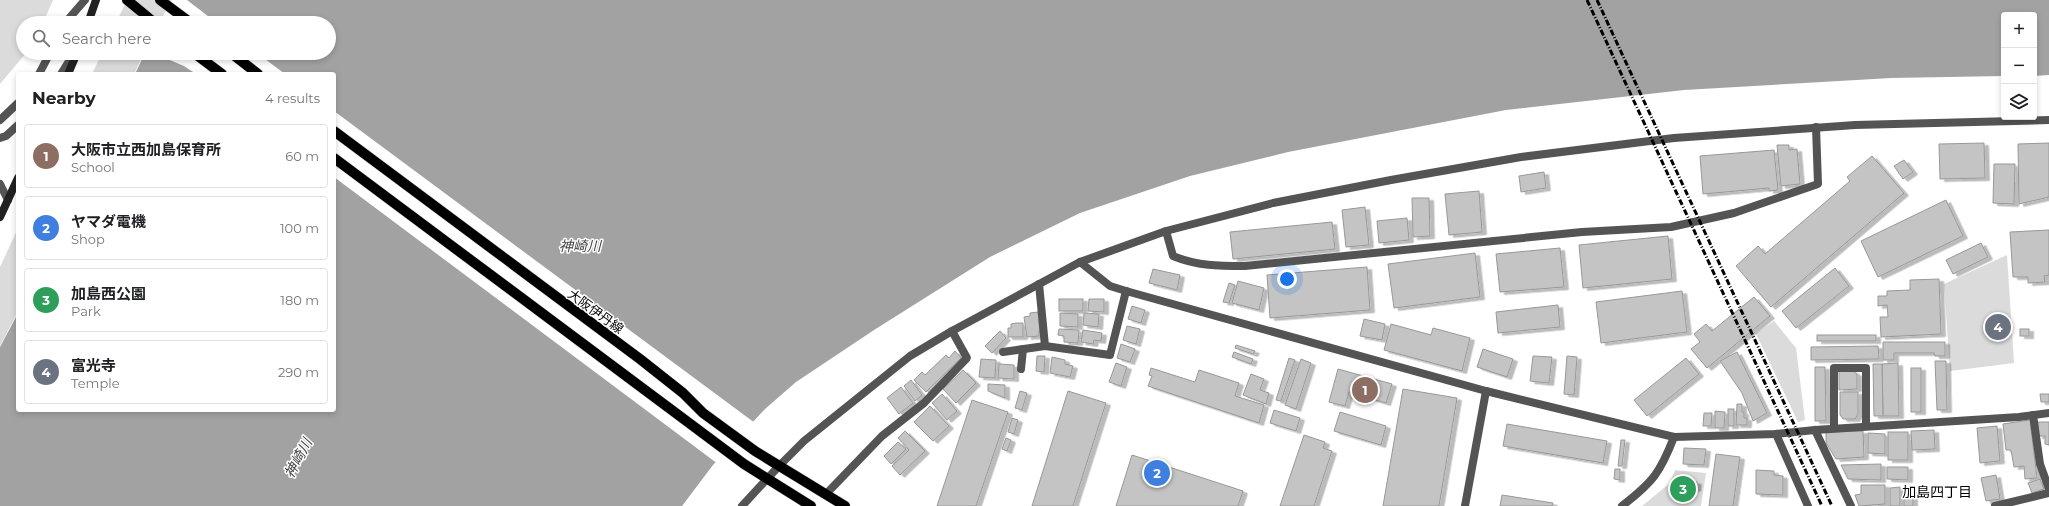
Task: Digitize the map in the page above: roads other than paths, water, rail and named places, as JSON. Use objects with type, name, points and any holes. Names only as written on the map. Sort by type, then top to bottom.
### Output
[{"type":"main road","points":[[90,16],[96,0]]},
{"type":"main road","points":[[127,0],[146,16]]},
{"type":"main road","points":[[160,0],[182,16]]},
{"type":"main road","points":[[69,72],[73,60]]},
{"type":"main road","points":[[204,60],[219,72]]},
{"type":"main road","points":[[239,60],[255,72]]},
{"type":"main road","name":"大阪伊丹線","points":[[336,132],[640,359],[683,393],[703,413],[776,464],[845,506]]},
{"type":"main road","points":[[336,159],[744,464],[811,506]]},
{"type":"main road","points":[[0,217],[16,182]]},
{"type":"street","points":[[71,16],[85,0]]},
{"type":"street","points":[[40,72],[46,60]]},
{"type":"street","points":[[62,72],[71,60]]},
{"type":"street","points":[[0,120],[16,105]]},
{"type":"street","points":[[742,506],[763,476],[776,464],[910,356],[952,331],[1080,262],[1166,231],[1273,203],[1521,157],[1674,138],[1816,127],[2049,120]]},
{"type":"street","points":[[0,138],[6,136],[16,126]]},
{"type":"street","points":[[1166,231],[1173,256],[1202,265],[1245,266],[1582,232],[1671,227],[1734,213],[1818,184],[1816,127]]},
{"type":"street","points":[[0,184],[8,200]]},
{"type":"street","points":[[1080,262],[1110,286],[1126,291],[1486,391],[1674,437],[1776,434],[1834,428],[2049,413]]},
{"type":"street","points":[[1039,284],[1045,346]]},
{"type":"street","points":[[1003,352],[1045,346],[1110,355],[1126,291]]},
{"type":"street","points":[[826,494],[882,436],[924,403],[967,358],[952,331]]},
{"type":"street","points":[[1022,369],[1023,349]]},
{"type":"street","points":[[1834,428],[1834,368],[1866,368],[1866,426]]},
{"type":"street","points":[[1465,506],[1486,391]]},
{"type":"street","points":[[2033,415],[2040,464],[2049,489]]},
{"type":"street","points":[[1815,430],[1851,506]]},
{"type":"street","points":[[1776,434],[1808,506]]},
{"type":"street","points":[[1622,506],[1647,487],[1663,465],[1674,437]]},
{"type":"street","points":[[1995,506],[2049,493]]},
{"type":"water","name":"神崎川","points":[[174,0],[2049,0],[2049,75],[2037,76],[2037,12],[2001,12],[2001,76],[1891,78],[1684,90],[1506,110],[1288,152],[1190,176],[1080,213],[990,257],[874,330],[796,382],[765,409],[713,465],[682,506],[0,506],[0,347],[16,317],[16,412],[336,412],[336,72],[136,72],[142,60],[336,60],[336,16],[165,16]]},
{"type":"railway","points":[[1587,0],[1822,506]]},
{"type":"railway","points":[[1597,0],[1832,506]]},
{"type":"place","name":"富光寺","points":[[1998,327]]},
{"type":"place","name":"大阪市立西加島保育所","points":[[1365,390]]},
{"type":"place","name":"ヤマダ電機","points":[[1157,473]]},
{"type":"place","name":"加島西公園","points":[[1683,489]]},
{"type":"district","name":"加島四丁目","points":[[1937,492]]}]
